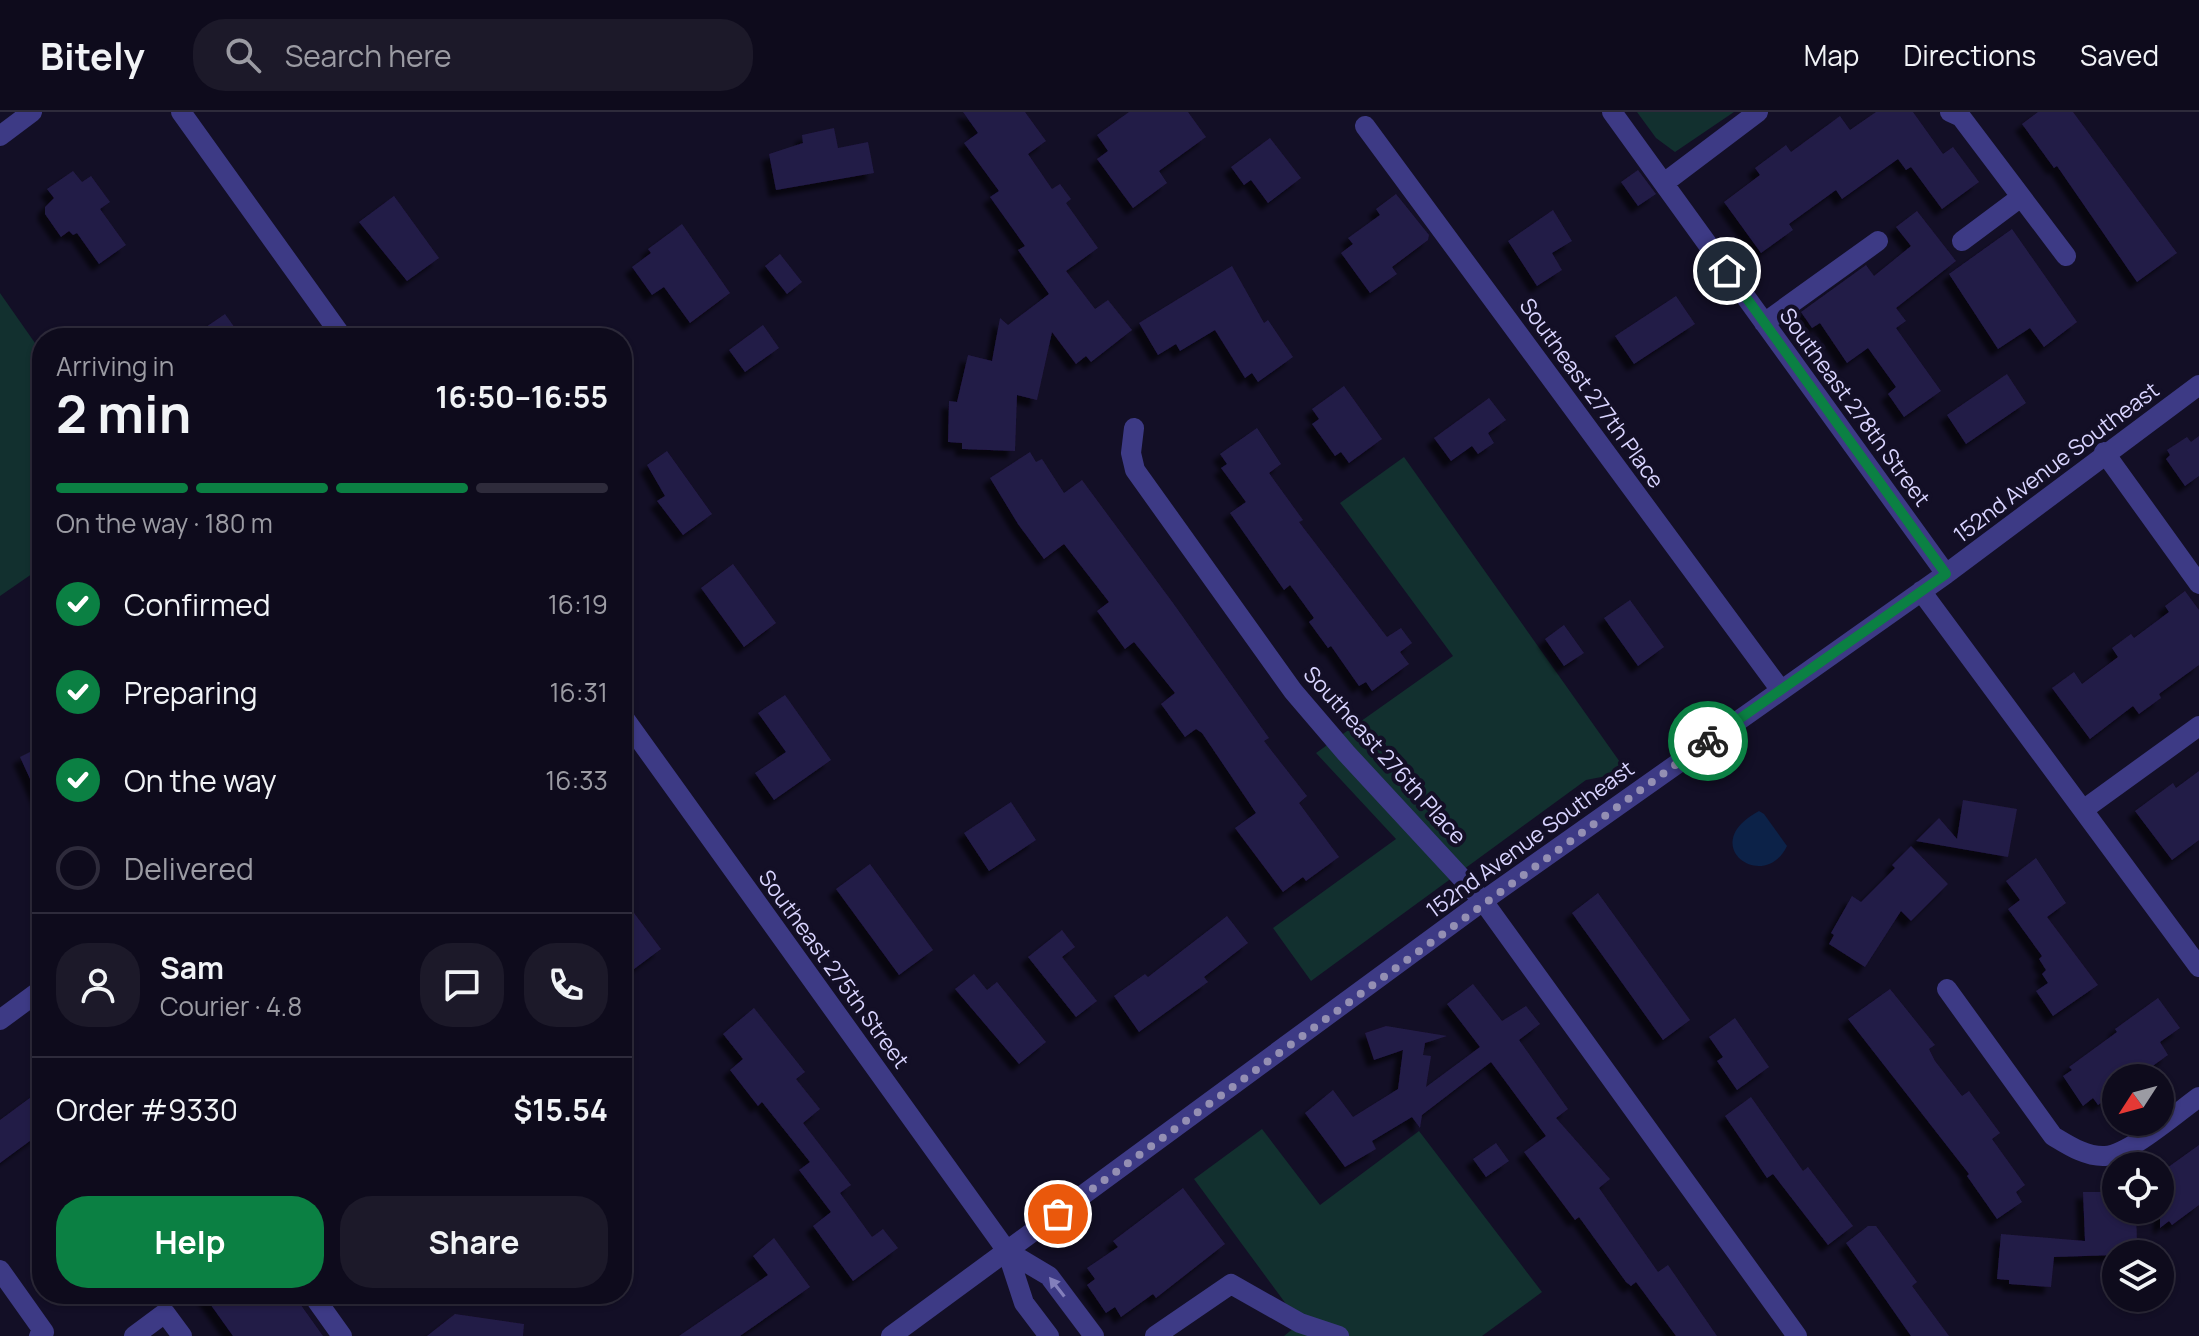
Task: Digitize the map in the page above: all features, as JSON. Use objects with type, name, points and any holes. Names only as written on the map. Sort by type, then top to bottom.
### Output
[{"type":"street","points":[[0,136],[32,112]]},
{"type":"street","points":[[181,112],[336,328]]},
{"type":"street","name":"Southeast 278th Street","points":[[1612,112],[1946,574]]},
{"type":"street","points":[[1664,183],[1758,112]]},
{"type":"street","points":[[1950,112],[1961,117],[2066,256]]},
{"type":"street","name":"Southeast 277th Place","points":[[1365,126],[1780,689]]},
{"type":"street","points":[[1962,241],[2021,197]]},
{"type":"street","points":[[1764,323],[1878,241]]},
{"type":"street","name":"152nd Avenue Southeast","points":[[891,1336],[1483,901],[1946,574],[2104,452],[2199,385]]},
{"type":"street","name":"Southeast 276th Place","points":[[1134,428],[1131,453],[1135,470],[1293,691],[1483,901],[1797,1336]]},
{"type":"street","points":[[2104,452],[2199,584]]},
{"type":"street","points":[[1921,591],[2199,967]]},
{"type":"street","points":[[2083,810],[2199,726]]},
{"type":"street","name":"Southeast 275th Street","points":[[632,729],[1007,1251],[1024,1303],[1049,1336]]},
{"type":"street","points":[[1947,989],[2053,1136],[2071,1147],[2106,1156],[2131,1145],[2199,1097]]},
{"type":"street","points":[[0,1020],[32,996]]},
{"type":"street","name":"Southeast 275th Street","points":[[1007,1251],[1049,1276],[1094,1336]]},
{"type":"street","points":[[0,1270],[44,1332],[39,1336]]},
{"type":"street","points":[[1155,1336],[1231,1284],[1300,1323],[1339,1336]]},
{"type":"street","points":[[319,1304],[342,1336]]},
{"type":"street","points":[[134,1336],[165,1313],[182,1336]]},
{"type":"green space","points":[[1637,112],[1734,112],[1675,152],[1656,138]]},
{"type":"green space","points":[[0,293],[32,339],[32,574],[0,596]]},
{"type":"green space","points":[[1404,457],[1627,772],[1586,780],[1311,981],[1273,928],[1396,839],[1316,753],[1453,656],[1340,503]]},
{"type":"green space","points":[[1262,1129],[1320,1205],[1419,1131],[1542,1292],[1482,1336],[1284,1336],[1300,1323],[1194,1179]]},
{"type":"water","points":[[1759,811],[1787,846],[1777,860],[1764,866],[1751,865],[1740,859],[1734,850],[1733,838],[1741,824]]},
{"type":"building","points":[[963,112],[1025,112],[1046,141],[1028,154],[1052,189],[1060,184],[1071,199],[1066,203],[1098,248],[1066,271],[1095,309],[1108,300],[1132,330],[1091,362],[1086,356],[1076,364],[1052,332],[1037,400],[1017,395],[1015,451],[962,449],[962,443],[948,442],[949,401],[957,402],[968,355],[992,361],[1000,318],[1008,325],[1049,294],[1018,250],[1025,246],[990,197],[999,191],[964,143],[978,133]]},
{"type":"building","points":[[1129,112],[1188,112],[1206,137],[1159,171],[1167,183],[1133,208],[1097,159],[1108,151],[1097,135]]},
{"type":"building","points":[[1876,112],[1913,112],[1943,154],[1953,147],[1979,182],[1942,209],[1911,167],[1906,170],[1898,159],[1842,199],[1836,190],[1789,224],[1793,230],[1761,253],[1724,202],[1760,175],[1755,168],[1786,145],[1791,152],[1840,116],[1850,130]]},
{"type":"building","points":[[2038,112],[2073,112],[2177,253],[2137,282],[2057,166],[2054,168],[2022,124]]},
{"type":"building","points":[[834,128],[838,148],[868,142],[874,173],[776,190],[769,154],[803,143],[802,135]]},
{"type":"building","points":[[1270,138],[1301,178],[1268,203],[1251,180],[1244,185],[1231,167]]},
{"type":"building","points":[[1638,170],[1656,194],[1638,206],[1621,182]]},
{"type":"building","points":[[73,171],[82,182],[91,176],[110,202],[100,209],[126,245],[99,264],[77,233],[73,235],[69,231],[61,237],[45,214],[45,207],[54,198],[47,189]]},
{"type":"building","points":[[1396,194],[1429,235],[1428,240],[1392,267],[1397,274],[1370,293],[1341,253],[1353,244],[1348,238],[1380,215],[1376,209]]},
{"type":"building","points":[[394,196],[439,258],[407,281],[359,222]]},
{"type":"building","points":[[1553,210],[1572,241],[1552,253],[1562,270],[1537,286],[1508,241]]},
{"type":"building","points":[[1917,211],[1956,261],[1896,308],[1906,321],[1896,328],[1941,391],[1904,417],[1888,394],[1896,387],[1868,348],[1847,363],[1820,323],[1812,328],[1801,312],[1866,265],[1874,276],[1911,246],[1896,227]]},
{"type":"building","points":[[682,224],[730,293],[690,323],[664,287],[652,295],[632,267],[651,253],[648,249]]},
{"type":"building","points":[[2012,229],[2077,322],[2044,347],[2030,328],[1998,349],[1949,274]]},
{"type":"building","points":[[780,254],[802,282],[787,294],[765,266]]},
{"type":"building","points":[[1232,266],[1264,323],[1268,320],[1293,357],[1258,382],[1252,373],[1245,378],[1215,330],[1180,351],[1176,344],[1158,355],[1139,323]]},
{"type":"building","points":[[1676,296],[1695,324],[1634,364],[1615,336]]},
{"type":"building","points":[[225,314],[235,328],[205,328]]},
{"type":"building","points":[[763,325],[779,348],[745,372],[729,350]]},
{"type":"building","points":[[2007,374],[2026,403],[1966,444],[1947,415]]},
{"type":"building","points":[[1344,386],[1382,439],[1349,463],[1341,452],[1335,456],[1312,424],[1319,419],[1312,409]]},
{"type":"building","points":[[1489,398],[1506,420],[1488,433],[1494,443],[1478,454],[1472,446],[1451,461],[1434,438]]},
{"type":"building","points":[[1257,428],[1281,464],[1269,473],[1303,520],[1299,522],[1387,637],[1401,628],[1412,643],[1400,652],[1409,664],[1372,691],[1366,682],[1359,686],[1331,646],[1328,648],[1309,622],[1314,618],[1290,585],[1284,590],[1230,513],[1246,502],[1221,468],[1227,464],[1220,454]]},
{"type":"building","points":[[2199,436],[2199,476],[2185,486],[2166,459],[2170,455],[2167,450],[2187,437],[2191,442]]},
{"type":"building","points":[[667,451],[712,514],[683,535],[657,501],[665,496],[647,465]]},
{"type":"building","points":[[1030,452],[1036,462],[1042,459],[1064,493],[1082,480],[1269,738],[1264,741],[1307,796],[1299,803],[1339,857],[1306,881],[1303,877],[1283,892],[1235,828],[1256,813],[1202,733],[1196,729],[1185,737],[1161,704],[1175,693],[1134,642],[1125,649],[1097,611],[1109,602],[1064,544],[1044,559],[1018,524],[990,478]]},
{"type":"building","points":[[733,564],[776,623],[744,647],[701,588]]},
{"type":"building","points":[[2185,591],[2199,610],[2199,665],[2159,694],[2161,698],[2139,714],[2133,706],[2090,739],[2052,688],[2074,672],[2082,684],[2118,657],[2112,648],[2131,634],[2134,638],[2169,612],[2165,606]]},
{"type":"building","points":[[1630,600],[1664,647],[1638,666],[1604,618]]},
{"type":"building","points":[[1564,625],[1584,653],[1564,666],[1545,639]]},
{"type":"building","points":[[785,695],[831,760],[774,800],[755,773],[786,752],[758,713]]},
{"type":"building","points":[[32,751],[32,783],[20,757]]},
{"type":"building","points":[[2199,771],[2199,840],[2172,860],[2135,811],[2173,783],[2176,788]]},
{"type":"building","points":[[1963,800],[2017,809],[2008,857],[1916,841],[1939,818],[1957,839]]},
{"type":"building","points":[[1011,802],[1036,840],[989,871],[964,833]]},
{"type":"building","points":[[1911,846],[1948,884],[1911,921],[1901,911],[1865,967],[1829,944],[1834,935],[1831,933],[1852,896],[1861,902],[1895,868],[1892,865]]},
{"type":"building","points":[[2036,858],[2066,903],[2047,917],[2098,985],[2053,1016],[2036,991],[2048,983],[2042,974],[2046,970],[2039,959],[2042,956],[2008,909],[2020,900],[2006,881]]},
{"type":"building","points":[[870,864],[933,950],[899,975],[836,889]]},
{"type":"building","points":[[1598,893],[1690,1020],[1663,1040],[1572,913]]},
{"type":"building","points":[[632,910],[661,949],[632,971]]},
{"type":"building","points":[[1227,916],[1248,943],[1204,977],[1208,982],[1139,1032],[1114,996],[1145,974],[1148,977]]},
{"type":"building","points":[[1062,930],[1075,947],[1062,957],[1097,1001],[1076,1017],[1028,957]]},
{"type":"building","points":[[974,974],[987,990],[997,982],[1046,1042],[1019,1064],[955,989]]},
{"type":"building","points":[[1473,984],[1502,1021],[1526,1006],[1540,1024],[1519,1040],[1568,1109],[1556,1118],[1610,1179],[1599,1188],[1658,1272],[1668,1265],[1717,1336],[1676,1336],[1636,1282],[1631,1286],[1626,1282],[1579,1217],[1575,1220],[1524,1152],[1546,1136],[1491,1062],[1422,1115],[1420,1128],[1412,1117],[1372,1141],[1376,1149],[1345,1167],[1305,1113],[1333,1090],[1353,1117],[1398,1089],[1403,1050],[1374,1060],[1365,1033],[1386,1026],[1447,1036],[1425,1043],[1423,1055],[1431,1056],[1426,1087],[1480,1047],[1447,1004]]},
{"type":"building","points":[[1890,989],[1935,1045],[1929,1049],[1935,1061],[1962,1096],[1969,1091],[2000,1133],[1992,1139],[2025,1185],[2016,1192],[2022,1202],[1997,1219],[1967,1176],[1969,1174],[1848,1019]]},
{"type":"building","points":[[2158,998],[2180,1028],[2160,1042],[2168,1055],[2155,1064],[2102,1064],[2102,1102],[2098,1105],[2093,1098],[2083,1106],[2063,1076],[2072,1070],[2069,1067],[2117,1032],[2115,1029]]},
{"type":"building","points":[[754,1008],[805,1072],[796,1079],[820,1109],[803,1123],[851,1185],[840,1193],[872,1237],[883,1229],[898,1248],[853,1281],[813,1226],[831,1212],[799,1170],[810,1162],[762,1102],[758,1106],[730,1070],[743,1059],[723,1034]]},
{"type":"building","points":[[1735,1018],[1769,1067],[1737,1090],[1717,1061],[1723,1057],[1709,1037]]},
{"type":"building","points":[[32,1096],[32,1139],[0,1163],[0,1120]]},
{"type":"building","points":[[1751,1097],[1803,1171],[1808,1167],[1853,1226],[1828,1245],[1773,1174],[1767,1178],[1725,1116]]},
{"type":"building","points":[[1496,1143],[1509,1161],[1486,1177],[1473,1159]]},
{"type":"building","points":[[2199,1145],[2199,1205],[2174,1224],[2174,1163]]},
{"type":"building","points":[[1183,1188],[1225,1244],[1156,1298],[1153,1294],[1121,1317],[1115,1307],[1106,1313],[1087,1285],[1095,1279],[1087,1268],[1118,1247],[1113,1241]]},
{"type":"building","points":[[2083,1192],[2102,1192],[2102,1224],[2136,1224],[2137,1240],[2102,1240],[2102,1255],[2054,1257],[2051,1287],[2009,1284],[2009,1280],[1997,1279],[2001,1234],[2085,1241]]},
{"type":"building","points":[[1868,1226],[1876,1226],[1917,1282],[1912,1286],[1949,1336],[1911,1336],[1846,1243]]},
{"type":"building","points":[[774,1238],[810,1287],[740,1336],[679,1336],[768,1275],[753,1256]]},
{"type":"building","points":[[210,1304],[300,1304],[323,1336],[233,1336]]},
{"type":"building","points":[[455,1314],[524,1324],[523,1336],[427,1336]]},
{"type":"way so far","points":[[1058,1214],[1483,901],[1708,741]]},
{"type":"route","points":[[1708,741],[1946,574],[1727,271]]}]
